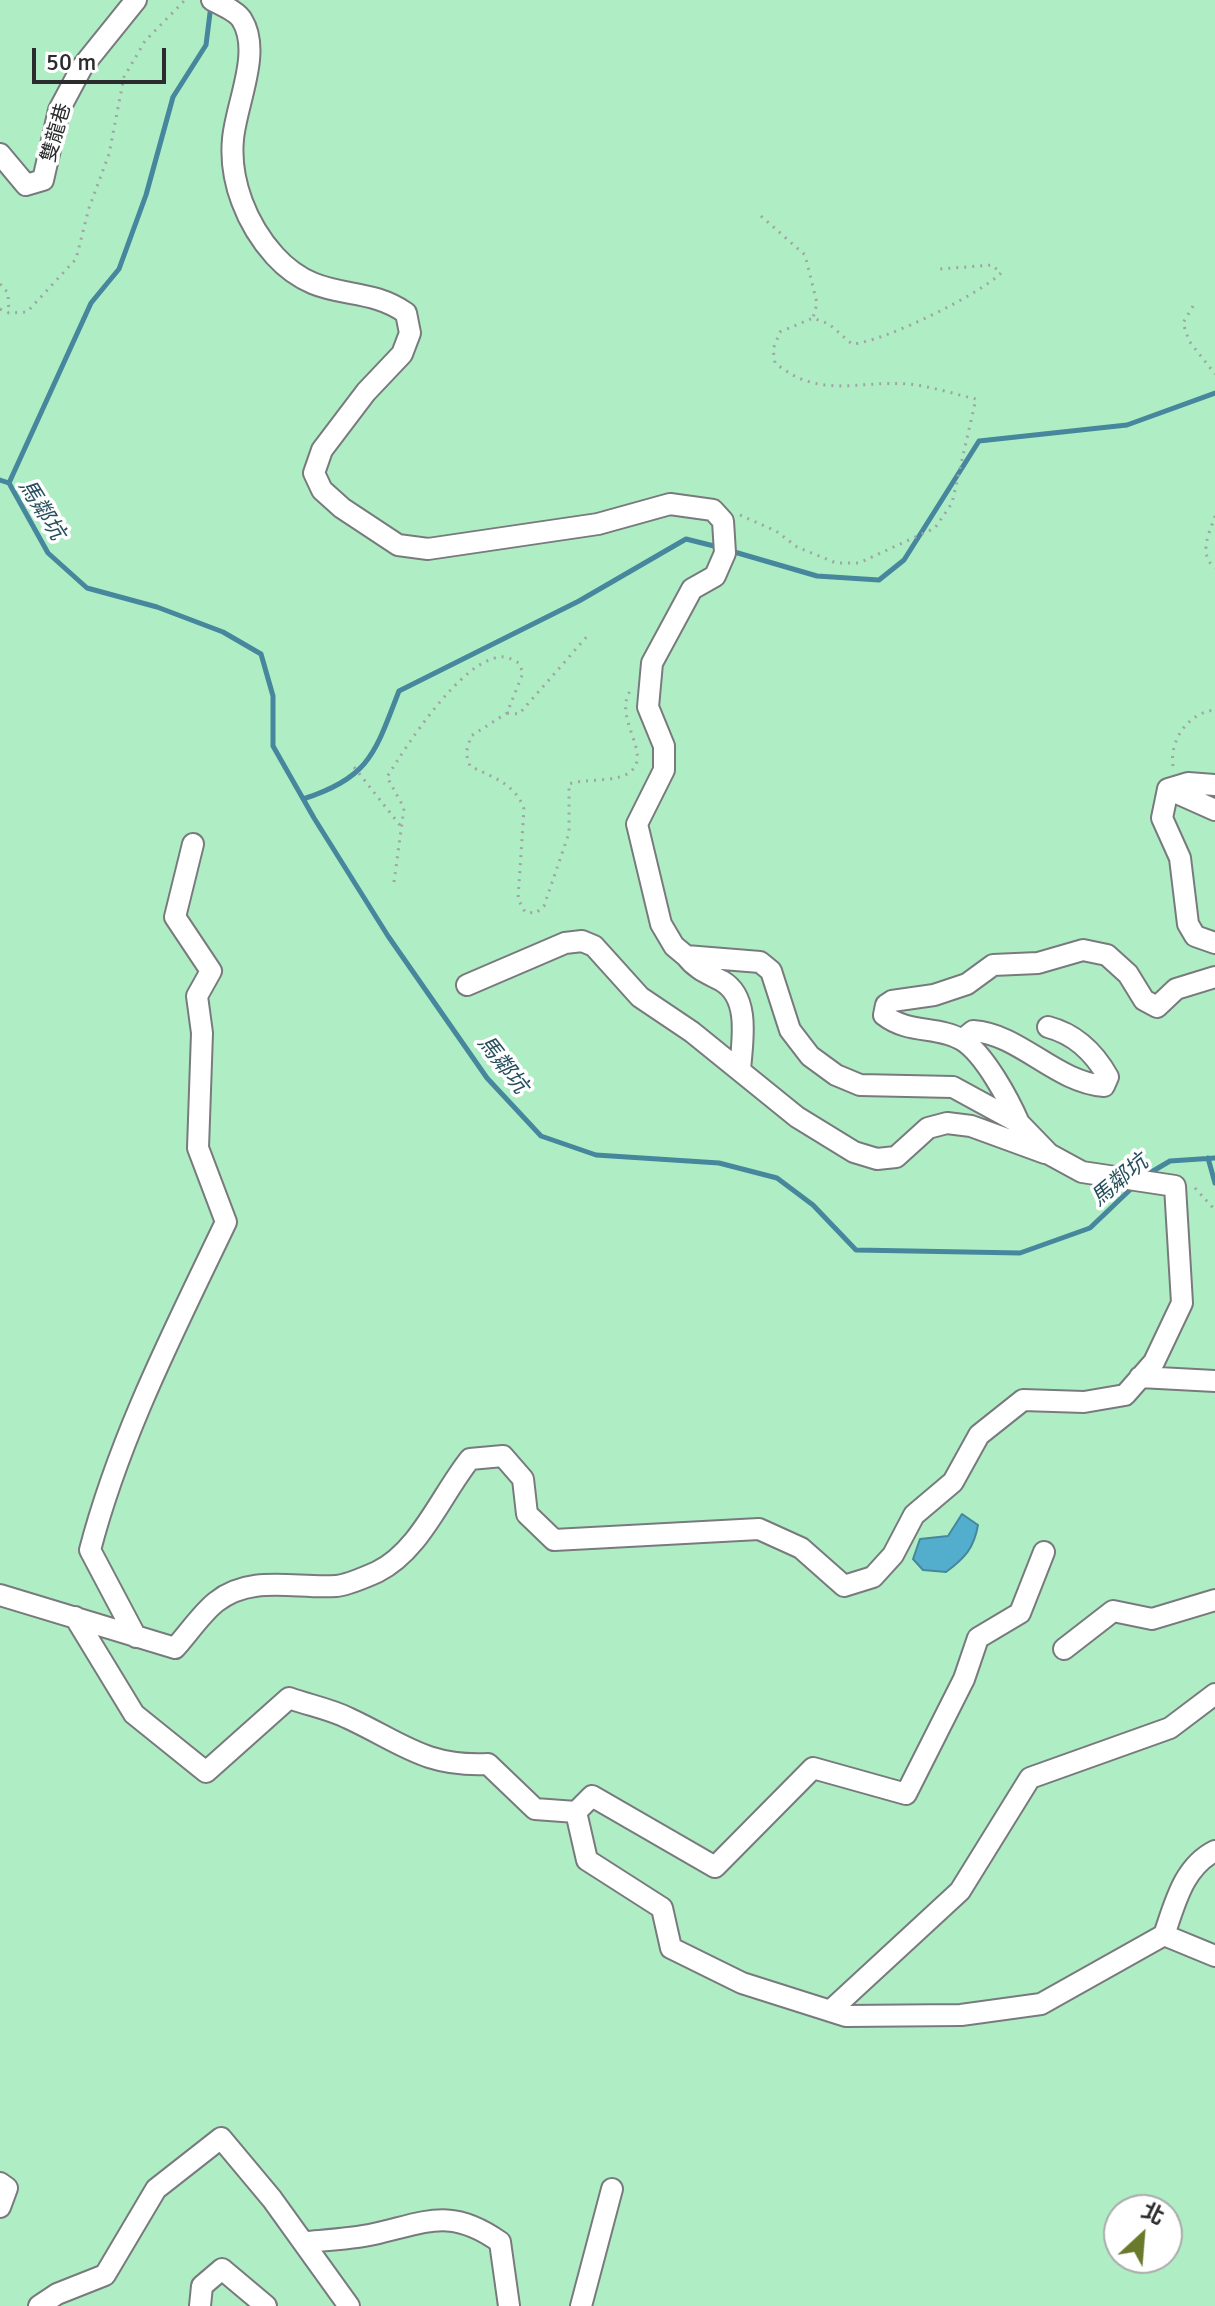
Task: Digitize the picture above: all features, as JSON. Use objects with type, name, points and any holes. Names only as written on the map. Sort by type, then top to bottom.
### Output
[{"type":"street","name":"雙龍巷","points":[[0,154],[26,185],[43,180],[59,110],[82,67],[136,0]]},
{"type":"street","points":[[218,3],[241,18],[250,40],[233,139],[233,171],[245,211],[275,256],[319,288],[387,300],[406,313],[410,333],[402,354],[366,392],[322,450],[314,473],[322,490],[398,545],[428,549],[598,524],[670,504],[713,510],[723,521],[725,544],[715,576],[692,589],[652,663],[648,707],[664,746],[664,770],[637,824],[661,924],[674,946],[696,969],[725,983],[738,995],[743,1027],[740,1070]]},
{"type":"street","points":[[1168,789],[1188,783],[1215,785]]},
{"type":"street","points":[[1168,789],[1215,810]]},
{"type":"street","points":[[1168,789],[1162,818],[1180,858],[1188,924],[1195,936],[1215,943]]},
{"type":"street","points":[[136,1637],[90,1550],[100,1512],[145,1391],[226,1222],[198,1148],[202,1033],[197,996],[211,971],[175,917],[193,844]]},
{"type":"street","points":[[0,1595],[175,1648],[216,1602],[241,1589],[282,1583],[338,1586],[379,1571],[419,1536],[445,1490],[470,1459],[503,1456],[523,1479],[527,1514],[554,1540],[759,1529],[801,1548],[844,1586],[873,1577],[893,1555],[914,1515],[953,1482],[979,1435],[1023,1400],[1084,1402],[1125,1395],[1154,1362],[1182,1303],[1166,1184],[1082,1172],[1049,1154],[971,1126],[947,1123],[928,1128],[896,1157],[877,1159],[854,1152],[797,1117],[740,1070],[640,997],[594,946],[582,941],[565,943],[467,985]]},
{"type":"street","points":[[1019,1123],[1004,1088],[962,1040],[896,1025],[884,1015],[886,1005],[967,984],[993,965],[1038,963],[1083,950],[1107,955],[1128,974],[1144,1000],[1157,1007],[1176,989],[1215,977]]},
{"type":"street","points":[[686,956],[760,962],[771,971],[790,1030],[810,1056],[836,1075],[860,1085],[953,1087],[1019,1123],[1049,1154]]},
{"type":"street","points":[[962,1040],[973,1031],[990,1032],[1062,1073],[1104,1086],[1108,1077],[1102,1067],[1072,1033],[1048,1027]]},
{"type":"street","points":[[1140,1377],[1215,1381]]},
{"type":"street","points":[[75,1617],[134,1714],[206,1772],[289,1698],[347,1717],[402,1748],[440,1761],[453,1765],[488,1764],[535,1809],[576,1812],[592,1796],[715,1867],[813,1768],[906,1794],[964,1679],[978,1638],[1020,1613],[1044,1552]]},
{"type":"street","points":[[1064,1649],[1113,1611],[1152,1619],[1207,1601],[1215,1588]]},
{"type":"street","points":[[830,2011],[960,1891],[1030,1778],[1170,1728],[1215,1694]]},
{"type":"street","points":[[576,1812],[587,1860],[662,1908],[671,1948],[742,1983],[846,2016],[961,2015],[1041,2004],[1164,1935],[1180,1889],[1203,1857],[1215,1851]]},
{"type":"street","points":[[1164,1935],[1215,1956]]},
{"type":"street","points":[[39,2306],[57,2294],[105,2275],[156,2189],[221,2138],[305,2242],[349,2306]]},
{"type":"street","points":[[0,2183],[7,2188],[0,2207]]},
{"type":"street","points":[[581,2306],[612,2189]]},
{"type":"street","points":[[305,2242],[373,2234],[422,2220],[475,2224],[500,2242],[509,2306]]},
{"type":"street","points":[[200,2306],[202,2286],[222,2269],[266,2306]]},
{"type":"path","points":[[0,309],[9,313],[27,312],[76,259],[89,208],[109,154],[124,77],[145,41],[185,0]]},
{"type":"path","points":[[761,216],[805,255],[817,303],[813,318]]},
{"type":"path","points":[[713,510],[751,518],[797,547],[836,563],[859,563],[935,528],[952,503],[976,399],[907,384],[835,389],[792,376],[775,363],[773,349],[780,332],[813,318],[829,324],[852,344],[874,343],[913,321],[963,300],[990,285],[1001,273],[992,265],[940,269]]},
{"type":"path","points":[[0,284],[8,293],[9,313]]},
{"type":"path","points":[[1193,306],[1183,323],[1189,341],[1215,374]]},
{"type":"path","points":[[1215,516],[1205,550],[1208,562],[1215,568]]},
{"type":"path","points":[[507,713],[519,714],[590,633]]},
{"type":"path","points":[[394,882],[404,808],[387,777],[460,679],[483,662],[503,656],[519,663],[523,673],[507,713],[471,736],[466,753],[470,766],[509,785],[522,802],[518,899],[525,912],[536,913],[544,906],[569,833],[569,784],[582,779],[620,777],[631,772],[638,758],[638,747],[624,717],[632,687]]},
{"type":"path","points":[[1188,783],[1175,773],[1171,755],[1183,727],[1200,711],[1215,710]]},
{"type":"path","points":[[354,767],[403,829]]},
{"type":"path","points":[[1166,1184],[1194,1187],[1215,1210]]},
{"type":"green space","points":[[0,0],[1215,0],[1215,2306],[0,2306]]},
{"type":"water","points":[[962,1514],[978,1525],[968,1552],[946,1572],[923,1570],[913,1559],[920,1539],[948,1536]]},
{"type":"waterway","points":[[9,483],[91,303],[119,269],[146,195],[173,97],[206,45],[211,5]]},
{"type":"waterway","points":[[731,551],[817,576],[879,580],[904,560],[979,441],[1127,425],[1215,393]]},
{"type":"waterway","name":"馬鄰坑","points":[[0,480],[9,483],[48,553],[87,588],[157,607],[223,632],[261,654],[273,696],[273,746],[314,818],[388,936],[487,1078],[541,1136],[596,1155],[719,1163],[777,1178],[813,1205],[856,1250],[1020,1253],[1090,1228],[1134,1186]]},
{"type":"waterway","points":[[303,799],[343,781],[368,760],[399,691],[579,601],[686,539],[718,547]]},
{"type":"waterway","points":[[1208,1158],[1215,1183]]},
{"type":"waterway","name":"馬鄰坑","points":[[1148,1174],[1170,1161],[1215,1158]]}]
